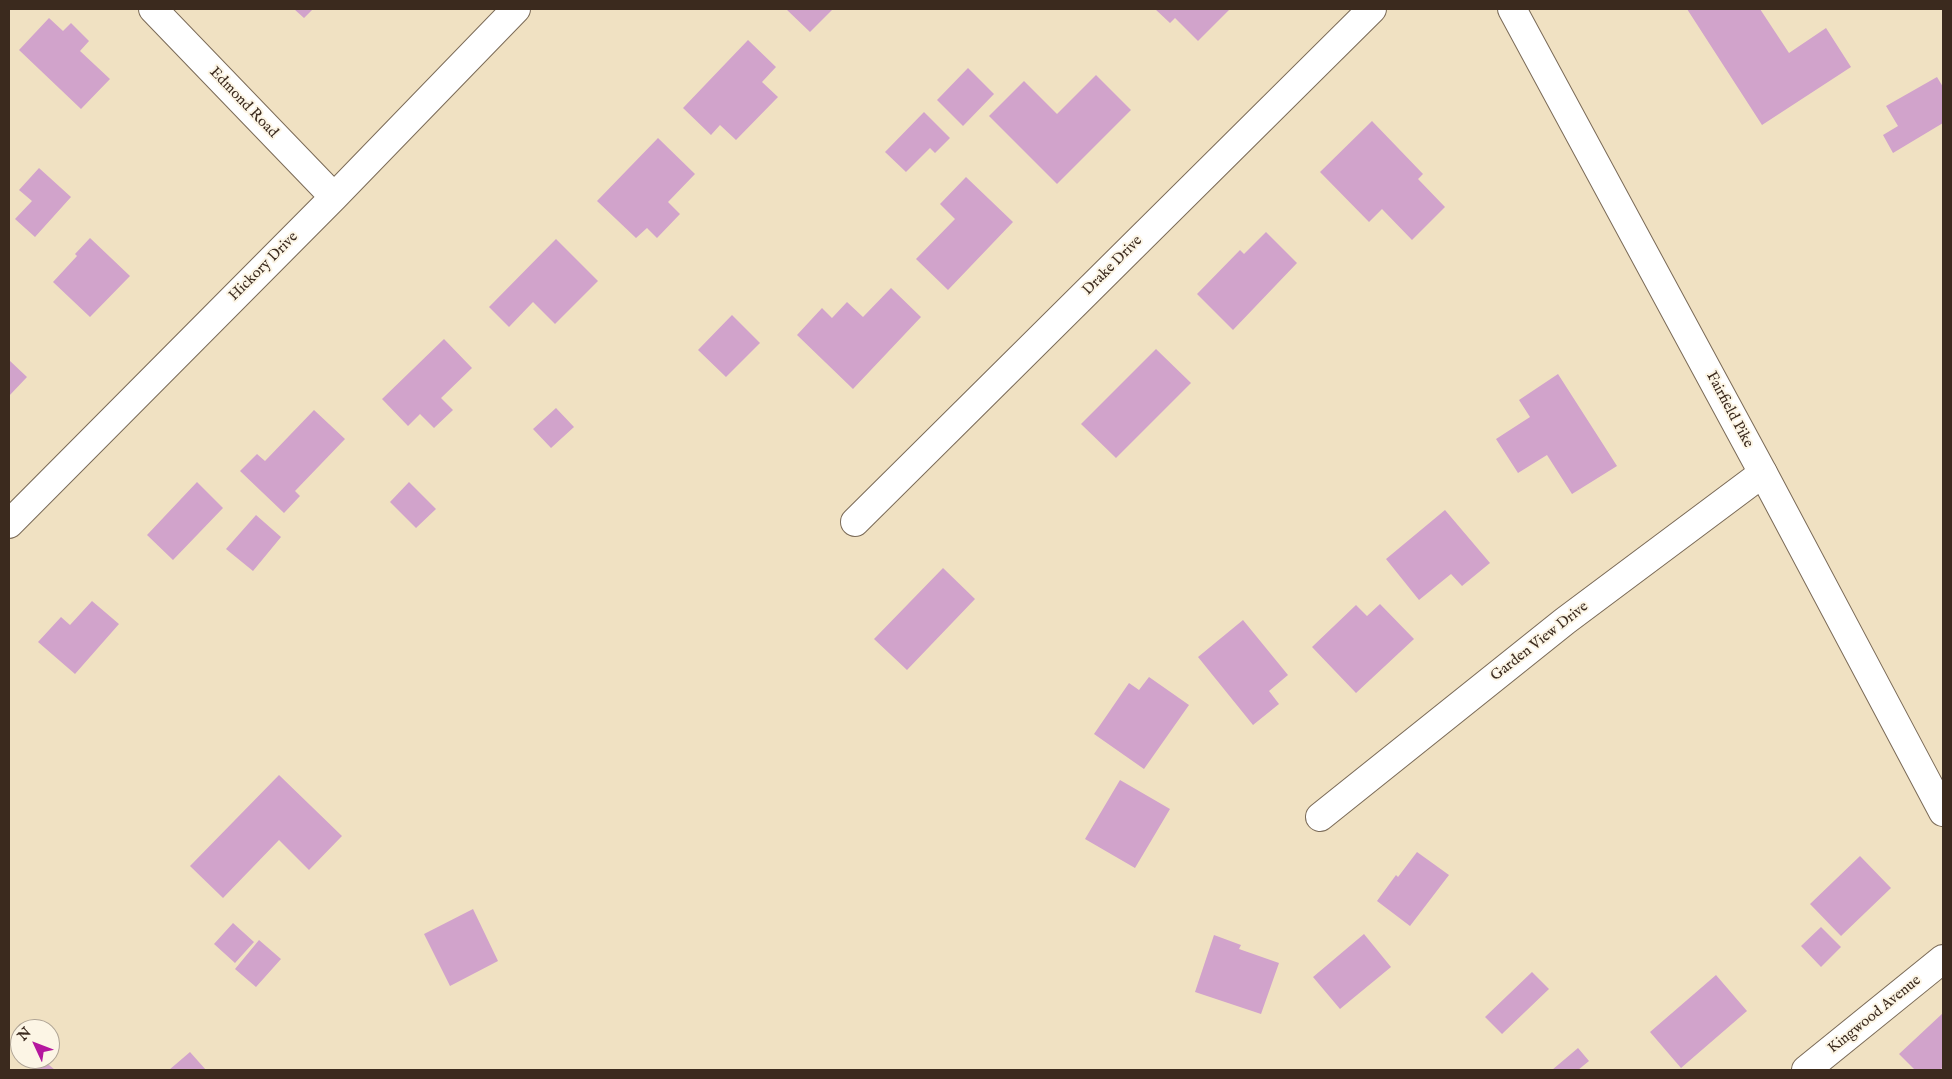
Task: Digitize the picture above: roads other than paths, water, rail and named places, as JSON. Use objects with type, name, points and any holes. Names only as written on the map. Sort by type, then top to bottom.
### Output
[{"type":"street","name":"Edmond Road","points":[[153,9],[334,197]]},
{"type":"street","name":"Hickory Drive","points":[[9,524],[334,197],[516,9]]},
{"type":"street","name":"Drake Drive","points":[[855,522],[1372,9]]},
{"type":"street","name":"Fairfield Pike","points":[[1512,9],[1763,473],[1943,812]]},
{"type":"street","name":"Garden View Drive","points":[[1320,817],[1565,621],[1763,473]]},
{"type":"street","name":"Kingwood Avenue","points":[[1806,1070],[1943,959]]}]
